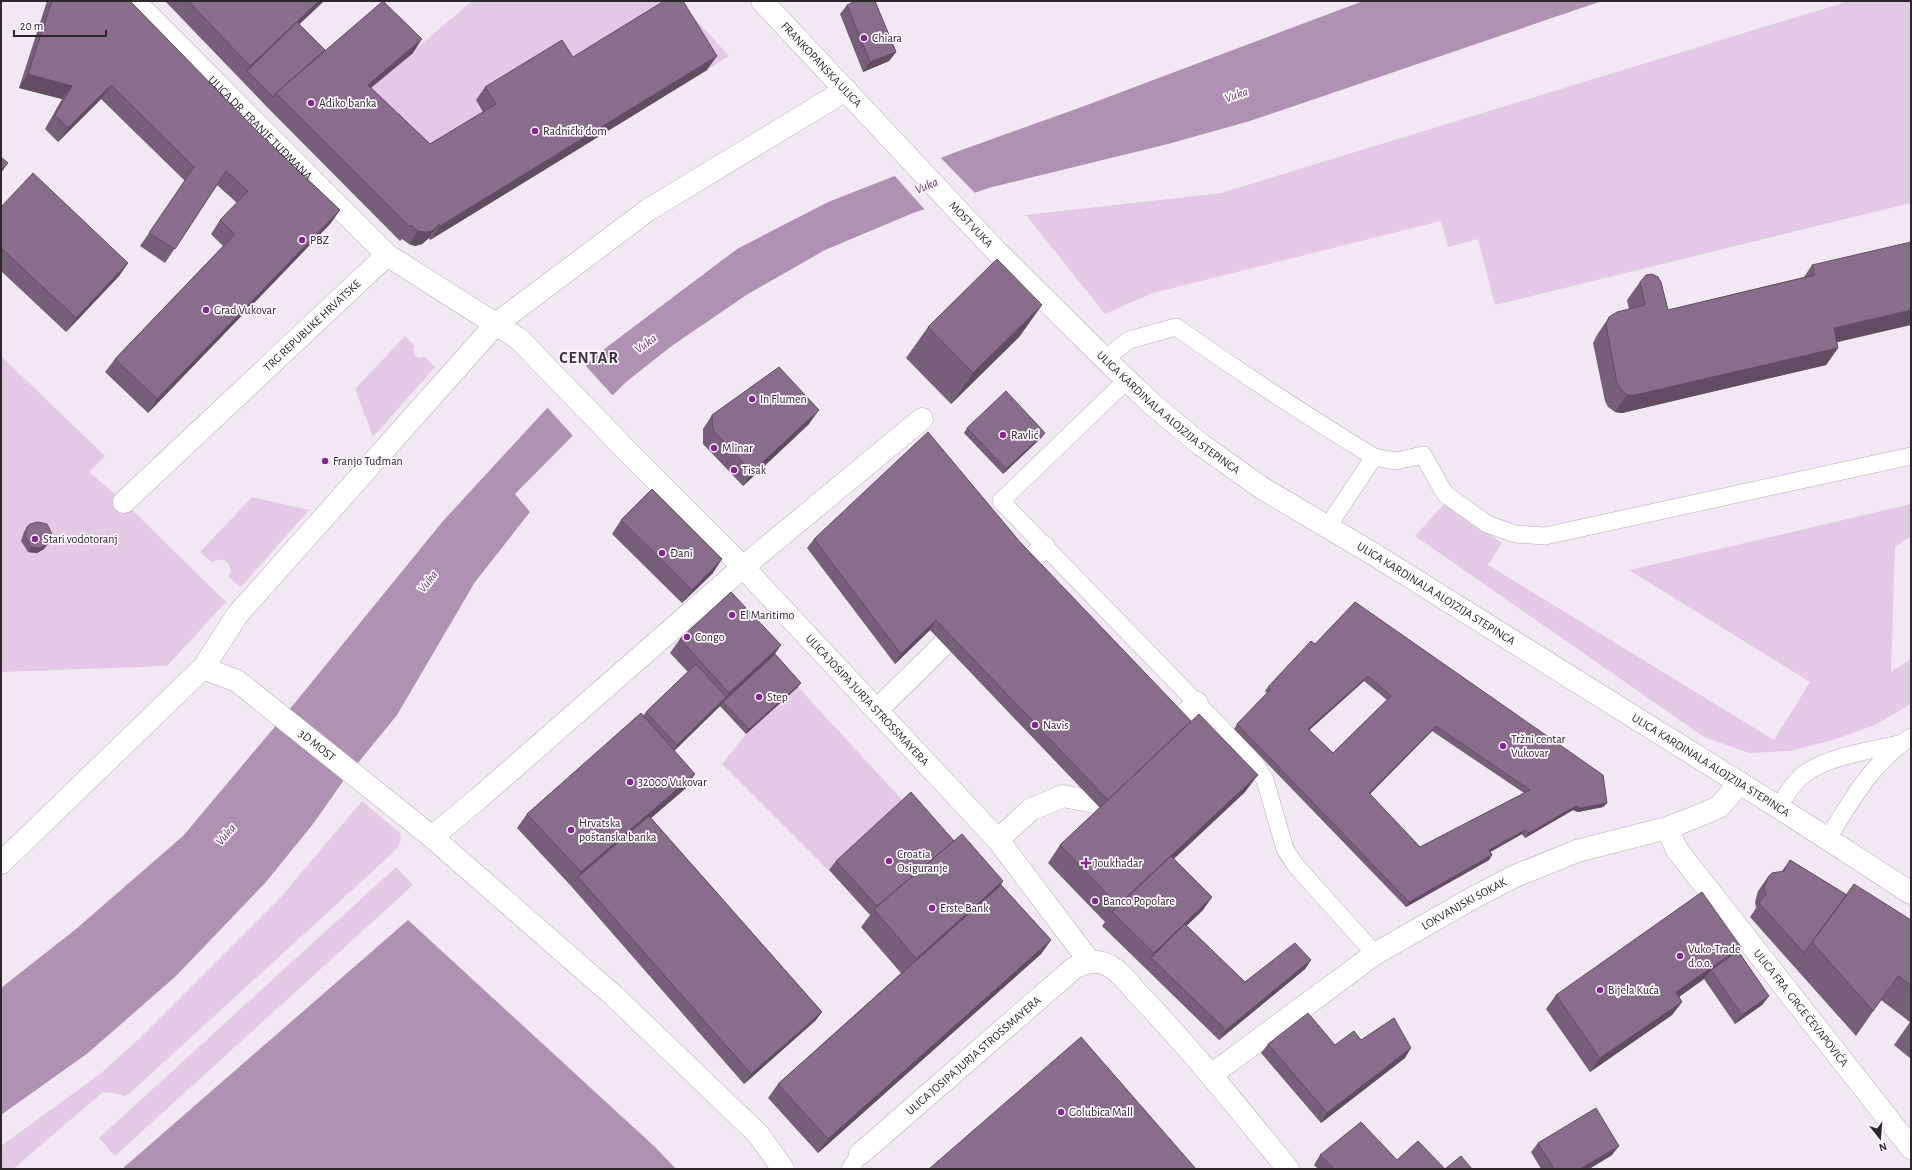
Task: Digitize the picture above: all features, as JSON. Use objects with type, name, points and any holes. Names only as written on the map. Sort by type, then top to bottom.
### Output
[{"type":"street","name":"ULICA DR. FRANJE TUĐMANA","points":[[134,1],[387,255]]},
{"type":"street","name":"FRANKOPANSKA ULICA","points":[[762,1],[846,90],[880,129]]},
{"type":"street","points":[[1,863],[203,668],[238,614],[496,324],[648,210],[846,90]]},
{"type":"street","name":"MOST VUKA","points":[[880,129],[994,250]]},
{"type":"street","name":"ULICA KARDINALA ALOJZIJA STEPINCA","points":[[994,250],[1127,380],[1200,444],[1262,488],[1328,526],[1740,783],[1911,893]]},
{"type":"street","points":[[387,255],[496,324]]},
{"type":"street","name":"TRG REPUBLIKE HRVATSKE","points":[[124,502],[387,255]]},
{"type":"street","name":"ULICA JOSIPA JURJA STROSSMAYERA","points":[[496,324],[519,339],[629,453],[743,567],[877,710],[998,840],[1090,962],[1074,968],[855,1161]]},
{"type":"street","points":[[432,837],[480,798],[743,567],[922,419]]},
{"type":"street","points":[[1026,565],[1044,547]]},
{"type":"street","points":[[877,710],[944,644]]},
{"type":"street","name":"3D MOST","points":[[203,668],[237,681],[432,837],[614,996],[758,1134],[783,1169]]},
{"type":"street","points":[[1177,722],[1197,703]]},
{"type":"street","name":"LOKVANJSKI SOKAK","points":[[1211,1075],[1375,954],[1513,877],[1577,851],[1667,828],[1719,807],[1740,783]]},
{"type":"street","points":[[998,840],[1030,810],[1063,796],[1094,802]]},
{"type":"street","name":"ULICA FRA. GRGE ČEVAPOVIĆA","points":[[1667,828],[1682,856],[1911,1148]]},
{"type":"street","points":[[1090,962],[1103,963],[1114,969],[1211,1075],[1288,1169]]},
{"type":"lane","points":[[1105,359],[1129,340],[1176,328],[1249,378],[1374,457],[1396,461],[1423,455],[1445,494],[1487,524],[1514,534],[1545,536],[1911,456]]},
{"type":"lane","points":[[1127,380],[1001,501],[1254,762],[1265,780],[1285,849],[1296,866],[1375,954]]},
{"type":"lane","points":[[1328,526],[1374,457]]},
{"type":"lane","points":[[1778,807],[1802,775],[1846,756],[1905,740]]},
{"type":"lane","points":[[1827,840],[1860,786],[1905,740]]},
{"type":"shaded area","points":[[472,1],[679,1],[729,56],[707,70],[486,118],[420,158],[358,98]]},
{"type":"shaded area","points":[[1849,1],[1911,1],[1911,203],[1495,305],[1478,239],[1448,247],[1441,221],[1153,293],[1105,314],[1026,215],[1221,193]]},
{"type":"shaded area","points":[[405,336],[415,346],[413,349],[415,356],[419,358],[425,357],[435,367],[373,437],[355,389]]},
{"type":"shaded area","points":[[1,356],[105,456],[89,472],[124,502],[226,602],[167,666],[1,672]]},
{"type":"shaded area","points":[[252,497],[309,510],[241,587],[228,577],[231,571],[227,562],[224,560],[216,560],[212,562],[200,552]]},
{"type":"shaded area","points":[[1444,504],[1502,543],[1488,565],[1774,740],[1810,682],[1629,570],[1911,504],[1911,536],[1895,547],[1891,672],[1911,659],[1911,704],[1875,725],[1833,740],[1790,751],[1749,753],[1704,737],[1415,536]]},
{"type":"shaded area","points":[[798,687],[904,802],[829,871],[722,764],[746,734]]},
{"type":"shaded area","points":[[362,801],[400,833],[401,839],[397,849],[130,1093],[125,1096],[103,1092],[13,1169],[1,1169],[1,1146],[100,1074],[140,1038],[280,898]]},
{"type":"shaded area","points":[[396,867],[413,885],[115,1156],[99,1138]]},
{"type":"water","name":"Vuka","points":[[1363,1],[1602,1],[1250,121],[1168,144],[992,187],[913,213],[825,250],[748,294],[673,345],[626,382],[515,494],[530,512],[475,582],[397,715],[344,780],[313,824],[266,882],[176,976],[88,1053],[1,1115],[1,988],[76,929],[183,836],[294,704],[443,521],[595,356],[737,249],[828,202],[956,152],[1087,105]]},
{"type":"water","points":[[408,920],[655,1147],[676,1169],[122,1169]]},
{"type":"pier","points":[[939,156],[976,194],[926,211],[893,174]]},
{"type":"pier","points":[[585,365],[614,397],[574,437],[546,406]]},
{"type":"building","points":[[52,1],[130,1],[261,135],[340,210],[157,399],[115,359],[235,234],[220,220],[248,191],[226,171],[175,249],[149,233],[194,167],[111,85],[68,128],[55,115],[72,86],[28,74]]},
{"type":"building","points":[[188,1],[319,1],[250,66]]},
{"type":"building","name":"Radnički dom","points":[[383,1],[422,39],[368,85],[430,144],[496,104],[485,87],[562,40],[573,57],[664,1],[683,1],[717,56],[440,226],[439,224],[432,231],[418,231],[411,225],[410,227],[276,93]]},
{"type":"building","points":[[856,1],[875,1],[896,52],[870,62],[847,5]]},
{"type":"building","points":[[297,22],[325,50],[273,97],[247,71]]},
{"type":"building","points":[[1,157],[8,163],[1,170]]},
{"type":"building","points":[[33,173],[128,263],[76,318],[1,248],[1,207]]},
{"type":"building","points":[[1911,242],[1911,310],[1834,328],[1838,348],[1635,395],[1627,395],[1621,390],[1617,383],[1606,325],[1609,317],[1617,312],[1645,305],[1640,282],[1646,275],[1652,274],[1658,277],[1661,282],[1668,310],[1815,275],[1812,265]]},
{"type":"building","points":[[997,259],[1042,305],[973,373],[928,327]]},
{"type":"building","points":[[779,367],[819,410],[752,472],[713,430],[712,415]]},
{"type":"building","name":"Ravlić","points":[[1006,391],[1045,433],[1006,469],[967,428]]},
{"type":"building","points":[[928,432],[1020,542],[1191,721],[1108,800],[936,620],[901,654],[814,539]]},
{"type":"building","points":[[652,489],[722,559],[692,590],[621,520]]},
{"type":"building","name":"Stari vodotoranj","points":[[38,522],[47,524],[52,537],[48,544],[40,548],[31,547],[25,536],[27,527],[30,524]]},
{"type":"building","points":[[731,592],[781,645],[729,693],[680,639]]},
{"type":"building","name":"Tržni centar Vukovar","points":[[1355,602],[1603,775],[1607,803],[1581,808],[1576,806],[1529,833],[1525,830],[1489,850],[1492,855],[1409,902],[1237,724],[1271,689],[1268,687],[1311,641],[1315,644]],"holes":[[[1368,676],[1391,696],[1333,753],[1308,729]],[[1436,726],[1530,790],[1420,847],[1369,793]]]},
{"type":"building","name":"Step","points":[[775,654],[801,683],[749,729],[723,702]]},
{"type":"building","points":[[696,664],[726,697],[677,745],[646,712]]},
{"type":"building","points":[[641,713],[695,774],[581,872],[527,814]]},
{"type":"building","points":[[1199,714],[1258,775],[1118,905],[1060,845]]},
{"type":"building","name":"Croatia Osiguranje","points":[[911,792],[954,841],[877,906],[836,861]]},
{"type":"building","points":[[649,816],[822,1012],[751,1074],[578,877]]},
{"type":"building","name":"Erste Bank","points":[[962,834],[1003,881],[916,959],[874,909]]},
{"type":"building","points":[[1171,856],[1212,897],[1154,953],[1112,912]]},
{"type":"building","points":[[1790,860],[1847,895],[1804,953],[1759,903],[1766,894],[1764,888],[1768,877],[1772,873],[1784,871]]},
{"type":"building","points":[[1854,884],[1911,920],[1911,985],[1898,976],[1873,1011],[1812,942]]},
{"type":"building","points":[[1001,885],[1051,940],[828,1139],[778,1084]]},
{"type":"building","points":[[1702,892],[1741,947],[1676,992],[1682,1002],[1600,1058],[1556,995]]},
{"type":"building","points":[[1185,924],[1245,982],[1295,943],[1311,960],[1226,1030],[1151,958]]},
{"type":"building","points":[[1738,951],[1769,996],[1742,1015],[1711,970]]},
{"type":"building","points":[[1308,1013],[1335,1045],[1354,1031],[1361,1040],[1394,1018],[1411,1048],[1327,1113],[1268,1044]]},
{"type":"building","name":"Golubica Mall","points":[[1081,1037],[1196,1169],[929,1169]]},
{"type":"building","points":[[1596,1108],[1619,1146],[1580,1169],[1554,1169],[1538,1143]]},
{"type":"building","points":[[1361,1122],[1397,1160],[1418,1141],[1445,1169],[1334,1169],[1320,1155]]},
{"type":"building","points":[[1461,1156],[1472,1169],[1445,1169]]},
{"type":"place","name":"Chiara","points":[[864,38]]},
{"type":"place","name":"Adiko banka","points":[[311,103]]},
{"type":"place","name":"Radnički dom","points":[[535,131]]},
{"type":"place","name":"PBZ","points":[[302,240]]},
{"type":"place","name":"Grad Vukovar","points":[[206,310]]},
{"type":"place","name":"In Flumen","points":[[752,399]]},
{"type":"place","name":"Ravlić","points":[[1003,435]]},
{"type":"place","name":"Mlinar","points":[[714,448]]},
{"type":"place","name":"Franjo Tuđman","points":[[325,461]]},
{"type":"place","name":"Tisak","points":[[734,470]]},
{"type":"place","name":"Stari vodotoranj","points":[[35,539]]},
{"type":"place","name":"Đani","points":[[662,553]]},
{"type":"place","name":"El Maritimo","points":[[732,615]]},
{"type":"place","name":"Congo","points":[[687,637]]},
{"type":"place","name":"Step","points":[[759,697]]},
{"type":"place","name":"Navis","points":[[1035,725]]},
{"type":"place","name":"Tržni centar Vukovar","points":[[1503,746]]},
{"type":"place","name":"32000 Vukovar","points":[[630,782]]},
{"type":"place","name":"Hrvatska poštanska banka","points":[[571,830]]},
{"type":"place","name":"Croatia Osiguranje","points":[[889,861]]},
{"type":"place","name":"Joukhadar","points":[[1086,863]]},
{"type":"place","name":"Banco Popolare","points":[[1095,901]]},
{"type":"place","name":"Erste Bank","points":[[932,908]]},
{"type":"place","name":"Vuko-Trade d.o.o.","points":[[1680,956]]},
{"type":"place","name":"Bijela Kuća","points":[[1600,990]]},
{"type":"place","name":"Golubica Mall","points":[[1061,1112]]},
{"type":"district","name":"CENTAR","points":[[589,357]]}]
